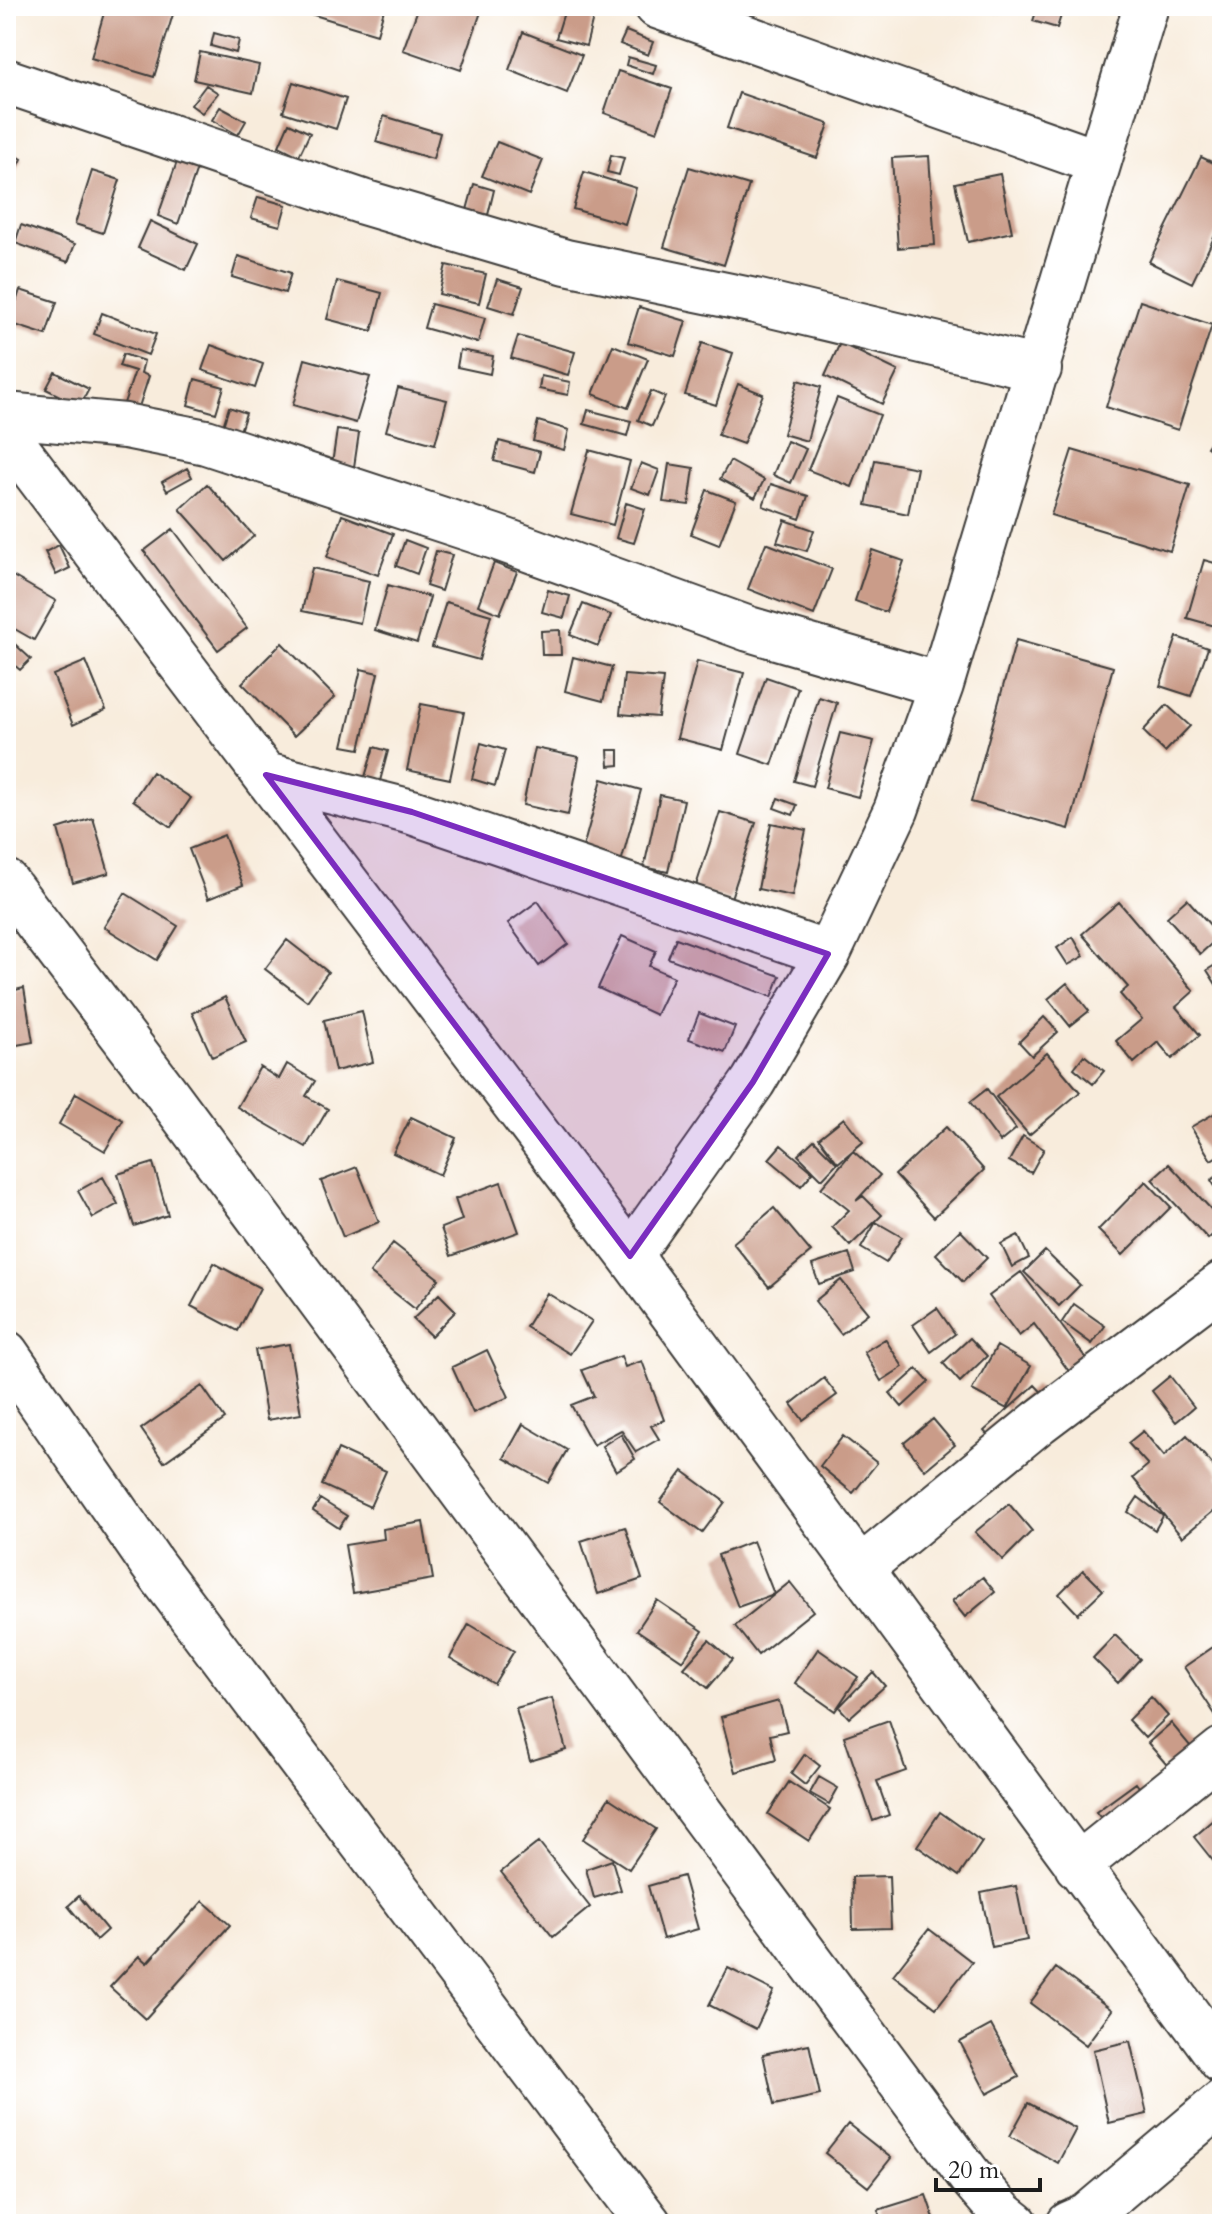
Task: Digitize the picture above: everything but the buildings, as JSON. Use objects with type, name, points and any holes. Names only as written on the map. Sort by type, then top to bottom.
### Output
[{"type":"street","points":[[657,6],[1098,162]]},
{"type":"street","points":[[630,1256],[753,1082],[828,954],[896,810],[941,685],[1039,369],[1146,6]]},
{"type":"street","points":[[6,81],[363,202],[566,262],[755,301],[1039,369]]},
{"type":"street","points":[[6,415],[125,426],[206,442],[495,537],[749,629],[941,685]]},
{"type":"street","points":[[6,434],[630,1256],[1222,2061]]},
{"type":"street","points":[[266,775],[342,792],[502,841],[828,954]]},
{"type":"street","points":[[6,882],[174,1103],[969,2175],[1016,2224]]},
{"type":"street","points":[[860,1569],[1039,1422],[1222,1284]]},
{"type":"street","points":[[6,1353],[152,1564],[649,2224]]},
{"type":"street","points":[[1077,1866],[1222,1750]]},
{"type":"street","points":[[1069,2224],[1087,2216],[1222,2102]]},
{"type":"highlighted area","points":[[266,775],[412,812],[828,954],[753,1082],[630,1256]]}]
